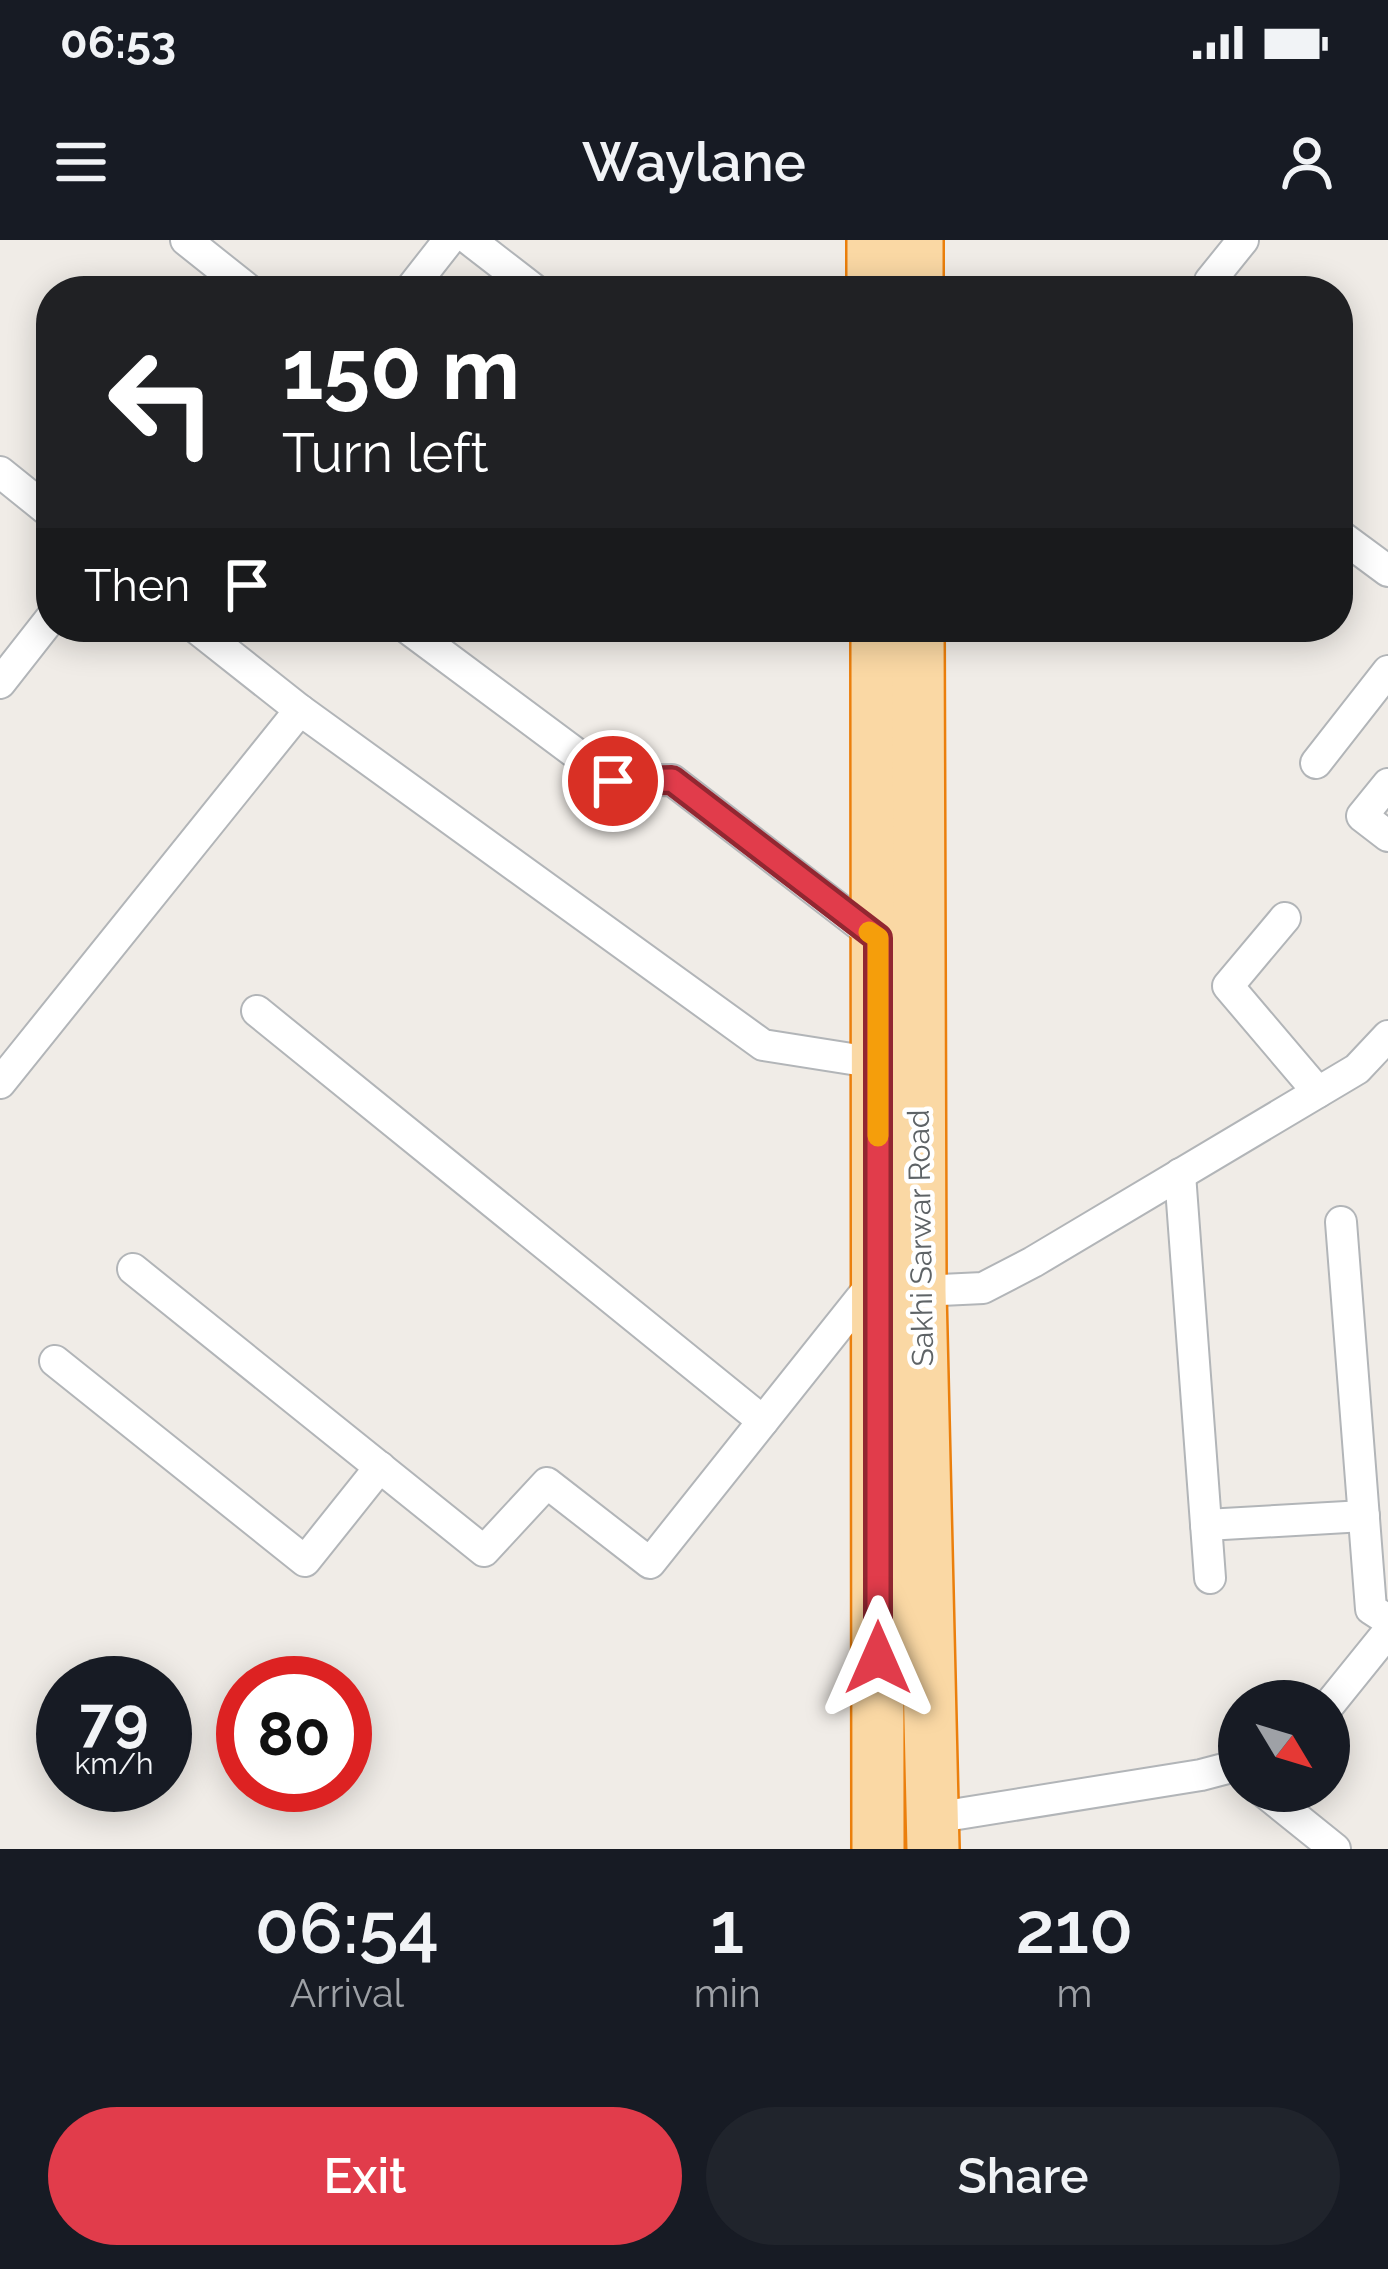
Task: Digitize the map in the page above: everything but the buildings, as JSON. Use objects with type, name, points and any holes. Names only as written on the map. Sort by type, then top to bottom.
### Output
[{"type":"highway","points":[[873,240],[873,276]]},
{"type":"highway","points":[[917,240],[917,276]]},
{"type":"highway","name":"Sakhi Sarwar Road","points":[[877,642],[878,1063],[899,1284],[933,1834]]},
{"type":"highway","name":"Sakhi Sarwar Road","points":[[878,1849],[918,642]]},
{"type":"street","points":[[186,240],[231,276]]},
{"type":"street","points":[[421,276],[449,240]]},
{"type":"street","points":[[470,240],[517,276]]},
{"type":"street","points":[[1214,276],[1243,240]]},
{"type":"street","points":[[0,472],[36,501]]},
{"type":"street","points":[[1353,545],[1388,571]]},
{"type":"street","points":[[0,683],[36,637]]},
{"type":"street","points":[[214,642],[300,710],[763,1045],[878,1063]]},
{"type":"street","points":[[426,642],[613,781],[672,780],[878,938]]},
{"type":"street","points":[[1316,763],[1388,670]]},
{"type":"street","points":[[0,1083],[300,710]]},
{"type":"street","points":[[1388,784],[1362,817],[1388,836]]},
{"type":"street","points":[[1285,918],[1228,986],[1318,1092]]},
{"type":"street","points":[[257,1011],[764,1421]]},
{"type":"street","points":[[133,1269],[484,1551],[547,1483],[650,1563],[764,1421],[899,1284],[983,1288],[1357,1070],[1388,1036]]},
{"type":"street","points":[[1180,1174],[1210,1578]]},
{"type":"street","points":[[1341,1222],[1371,1609],[1388,1621]]},
{"type":"street","points":[[55,1361],[305,1561],[380,1467]]},
{"type":"street","points":[[1206,1526],[1364,1516]]},
{"type":"street","points":[[1349,1680],[1388,1632]]},
{"type":"street","points":[[933,1834],[1218,1772]]},
{"type":"street","points":[[1289,1812],[1335,1849]]},
{"type":"slow traffic","points":[[869,932],[878,938],[878,1136]]},
{"type":"route","points":[[613,781],[672,780],[878,938],[878,1658]]}]
